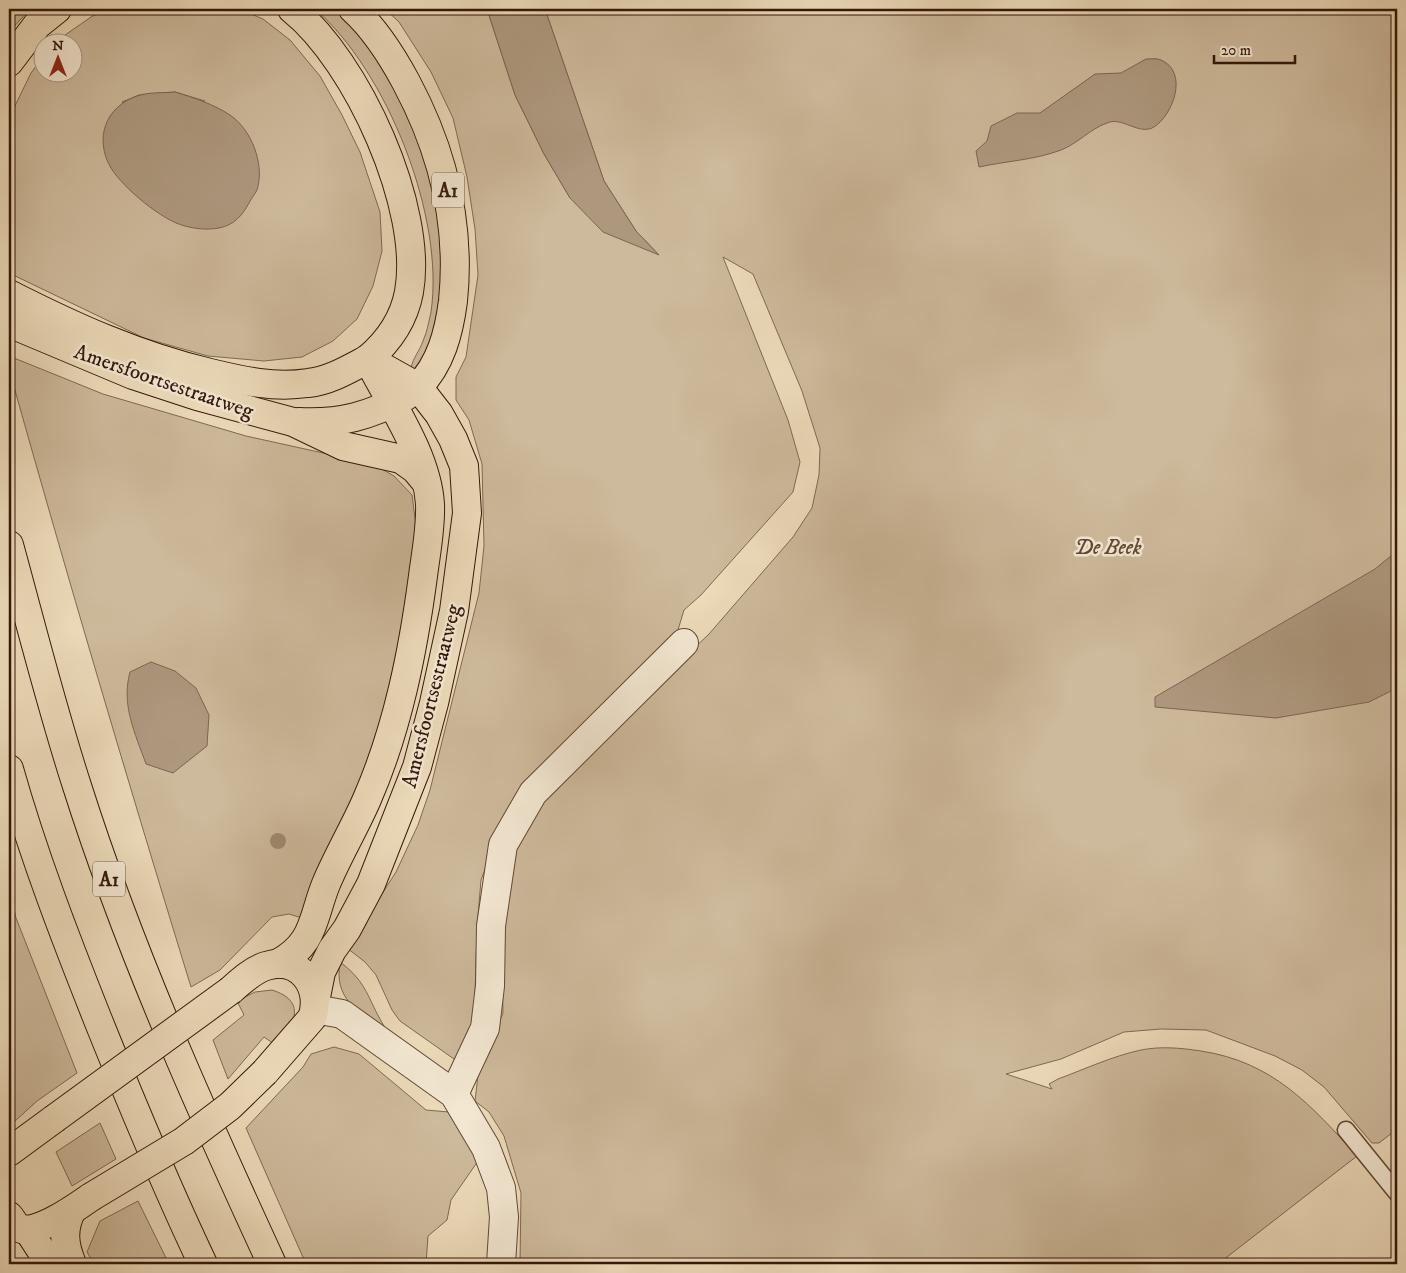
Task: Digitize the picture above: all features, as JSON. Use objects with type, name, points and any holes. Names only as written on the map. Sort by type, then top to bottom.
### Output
[{"type":"main road","points":[[9,62],[37,25],[57,9]]},
{"type":"main road","name":"A1","points":[[292,9],[320,38],[362,100],[385,150],[400,193],[410,258],[408,294],[401,316],[390,335],[368,359]]},
{"type":"main road","name":"A1","points":[[353,9],[368,23],[397,65],[426,118],[446,178],[454,224],[456,270],[451,318],[439,358],[418,387]]},
{"type":"main road","name":"Amersfoortsestraatweg","points":[[9,294],[74,339],[133,375],[197,396],[293,422],[343,446],[401,460],[415,469],[426,482]]},
{"type":"main road","name":"Amersfoortsestraatweg","points":[[9,323],[144,355],[246,382],[270,385],[310,383],[340,374],[368,359]]},
{"type":"main road","name":"Amersfoortsestraatweg","points":[[18,1223],[39,1227],[82,1204],[184,1142],[230,1106],[265,1072],[306,1026],[315,1003],[321,972],[371,884],[414,776],[434,703],[454,611],[467,513],[464,466],[453,439],[438,414],[418,387],[368,359]]},
{"type":"main road","name":"Amersfoortsestraatweg","points":[[9,1152],[245,978],[265,966],[277,964],[291,957],[302,947],[310,934],[326,884],[368,798],[397,712],[414,634],[425,559],[430,503],[422,464],[368,359]]},
{"type":"main road","name":"Amersfoortsestraatweg","points":[[293,422],[328,423],[365,415],[391,405],[418,387]]},
{"type":"main road","name":"A1","points":[[9,544],[77,786],[113,891],[191,1082],[272,1264]]},
{"type":"main road","points":[[9,769],[49,893],[86,990],[140,1124],[203,1264]]},
{"type":"main road","points":[[277,964],[289,965],[304,974],[310,981],[315,1003]]},
{"type":"main road","points":[[72,1264],[66,1250],[64,1238],[66,1222],[82,1204]]},
{"type":"main road","points":[[18,1223],[50,1264]]},
{"type":"street","points":[[454,1094],[485,1028],[490,986],[491,926],[503,845],[533,792],[684,642]]},
{"type":"street","points":[[315,1003],[342,1014],[454,1094],[486,1148],[500,1188],[504,1217],[501,1264]]},
{"type":"lane","points":[[1346,1130],[1397,1193]]},
{"type":"green space","points":[[9,9],[30,9],[9,32]]},
{"type":"green space","points":[[107,9],[239,9],[263,19],[290,40],[320,76],[342,115],[360,152],[380,212],[382,251],[373,286],[357,319],[333,341],[302,357],[264,361],[208,356],[144,338],[9,273],[9,118],[32,72],[32,82],[82,82],[82,32],[69,32],[91,17]],"holes":[[[175,92],[205,101],[122,102],[139,95]]]},
{"type":"green space","points":[[315,9],[346,9],[420,122],[440,200],[444,311],[418,371],[411,368],[429,323],[433,274],[429,233],[419,191],[405,148],[387,107],[365,69],[341,36]]},
{"type":"green space","name":"De Beek","points":[[385,9],[487,9],[515,95],[544,154],[570,198],[658,254],[636,231],[604,181],[545,9],[1397,9],[1397,1129],[1379,1143],[1372,1143],[1324,1087],[1302,1070],[1275,1056],[1206,1030],[1161,1029],[1124,1032],[1061,1059],[1006,1074],[1052,1089],[1049,1084],[1058,1079],[1110,1059],[1141,1050],[1178,1048],[1201,1051],[1249,1065],[1289,1088],[1357,1156],[1218,1264],[802,1264],[806,1259],[800,1264],[520,1264],[521,1193],[504,1136],[489,1112],[475,1101],[478,1075],[503,1013],[502,968],[506,904],[513,859],[528,815],[604,734],[709,634],[793,537],[812,508],[819,475],[820,448],[802,391],[753,274],[723,257],[788,420],[800,462],[793,492],[701,595],[684,610],[674,643],[496,840],[481,880],[477,928],[474,1028],[462,1052],[454,1059],[400,1021],[392,1010],[376,975],[365,962],[347,948],[396,872],[418,825],[430,790],[479,593],[484,546],[482,464],[469,420],[456,400],[456,377],[466,357],[478,275],[475,229],[467,177],[453,118],[431,72],[399,22]]},
{"type":"green space","points":[[9,356],[103,394],[246,436],[373,464],[394,476],[412,495],[417,534],[407,609],[389,696],[367,768],[305,919],[289,914],[272,917],[220,970],[191,987],[53,524],[9,369]]},
{"type":"green space","points":[[9,888],[16,918],[77,1073],[37,1101],[14,1122],[9,1118]]},
{"type":"green space","points":[[340,962],[362,984],[384,1026],[382,1029],[349,1002],[340,985]]},
{"type":"green space","points":[[272,990],[290,1000],[294,1007],[293,1022],[277,1046],[264,1037],[228,1079],[213,1040],[244,1015],[237,1001],[255,992]]},
{"type":"green space","points":[[334,1047],[359,1054],[426,1110],[449,1112],[478,1161],[451,1200],[447,1220],[428,1236],[426,1264],[306,1264],[246,1128],[303,1067],[311,1054]]},
{"type":"green space","points":[[100,1123],[116,1159],[72,1186],[56,1152]]},
{"type":"green space","points":[[138,1201],[169,1264],[94,1264],[87,1252],[100,1221]]},
{"type":"shaded area","points":[[487,9],[545,9],[604,181],[636,231],[659,255],[603,232],[570,198],[544,154],[515,95]]},
{"type":"shaded area","points":[[1146,59],[1159,59],[1170,66],[1176,83],[1172,104],[1161,121],[1154,127],[1142,129],[1119,122],[1107,123],[1061,150],[1031,158],[979,167],[976,151],[987,141],[991,126],[1017,113],[1040,113],[1095,74],[1121,73]]},
{"type":"shaded area","points":[[175,92],[204,102],[230,115],[245,130],[255,149],[259,170],[257,190],[240,216],[224,227],[210,229],[193,228],[166,218],[144,203],[125,185],[111,168],[106,157],[103,135],[110,116],[117,108],[137,96],[151,93]]},
{"type":"shaded area","points":[[1397,551],[1397,688],[1369,702],[1276,718],[1155,707],[1155,697],[1375,569]]},
{"type":"shaded area","points":[[151,662],[175,671],[196,688],[209,715],[207,746],[173,773],[146,764],[130,719],[127,696],[130,672]]}]
